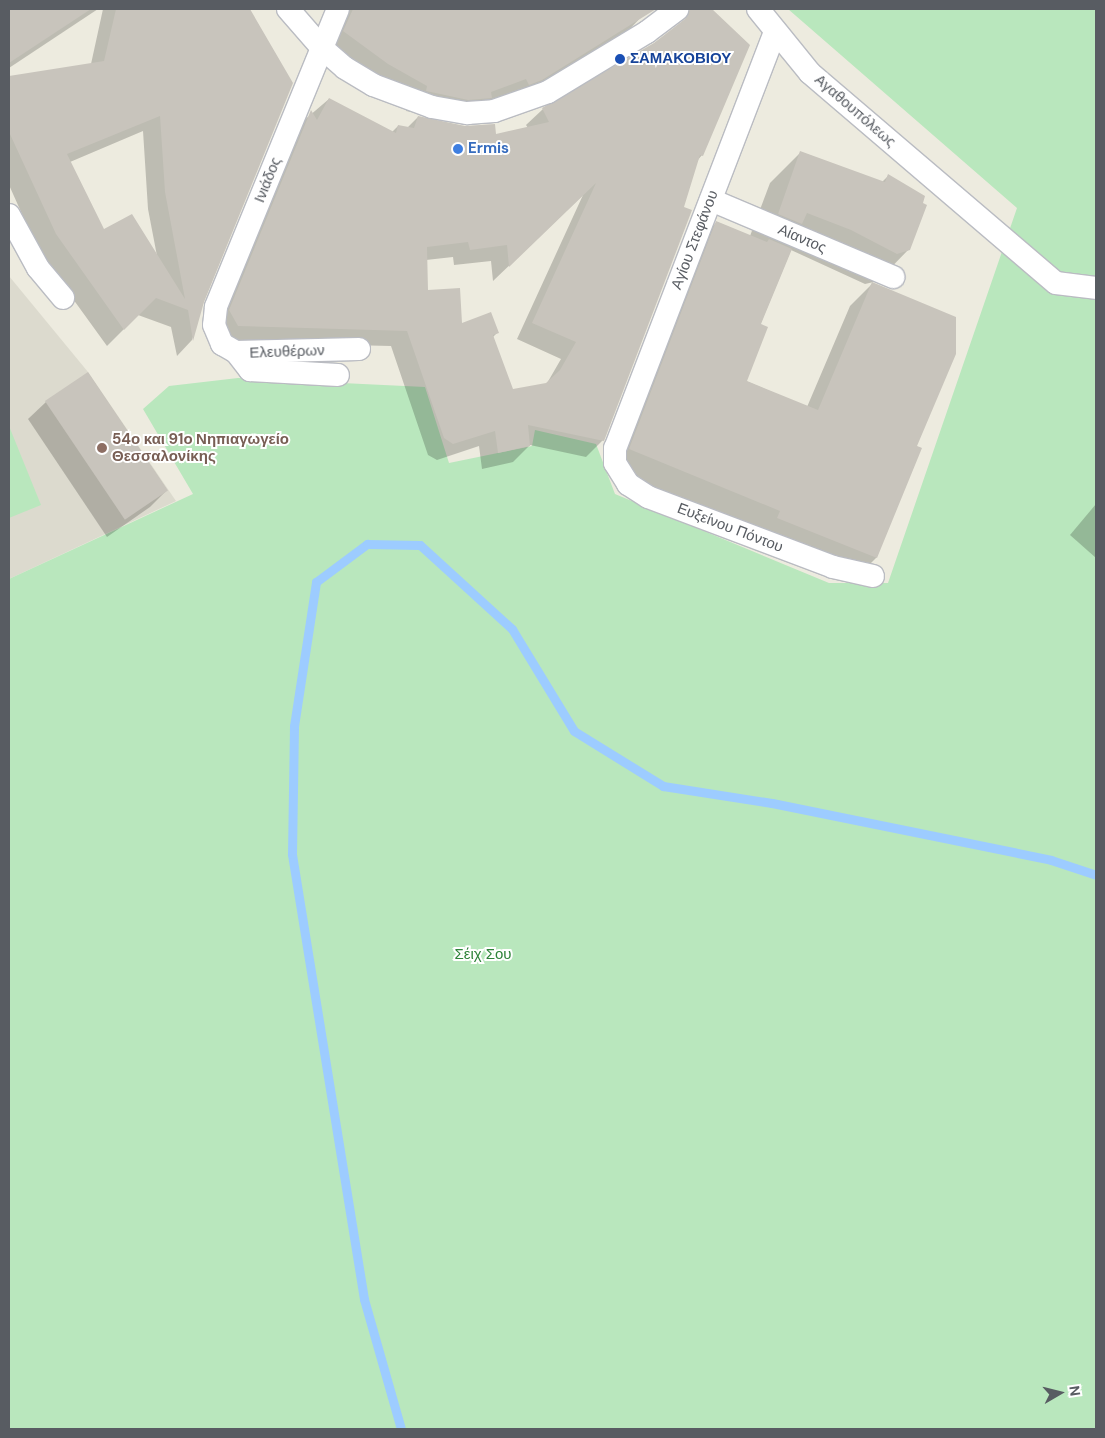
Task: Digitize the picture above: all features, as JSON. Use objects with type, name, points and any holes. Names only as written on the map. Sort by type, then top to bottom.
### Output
[{"type":"street","points":[[288,9],[322,48],[355,74],[399,96],[453,112],[494,111],[548,92],[647,32],[677,9]]},
{"type":"street","name":"Ινιάδος","points":[[215,312],[338,9]]},
{"type":"street","name":"Αγαθουπόλεως","points":[[758,9],[775,32],[823,84],[1056,283],[1096,288]]},
{"type":"street","name":"Αγίου Στεφάνου","points":[[615,448],[775,32]]},
{"type":"street","name":"Αίαντος","points":[[710,200],[893,277]]},
{"type":"street","points":[[9,215],[38,268],[63,298]]},
{"type":"street","name":"Ελευθέρων","points":[[215,312],[218,338],[226,348],[236,352],[359,349]]},
{"type":"street","points":[[236,352],[250,370],[338,375]]},
{"type":"street","name":"Ευξείνου Πόντου","points":[[615,448],[620,475],[643,494],[833,567],[873,576]]},
{"type":"shaded area","points":[[9,276],[88,372],[176,501],[9,579]]},
{"type":"green space","name":"Σέιχ Σου","points":[[788,9],[1096,9],[1096,1429],[9,1429],[9,579],[193,494],[143,409],[169,386],[238,378],[425,387],[449,463],[532,446],[535,430],[596,444],[615,494],[829,583],[888,583],[1017,208]]},
{"type":"green space","points":[[9,426],[41,505],[9,518]]},
{"type":"building","points":[[9,9],[91,9],[9,63]]},
{"type":"building","points":[[116,9],[250,9],[293,83],[204,302],[193,341],[188,310],[156,298],[124,330],[56,234],[9,132],[9,76],[104,61]],"holes":[[[160,116],[165,192],[185,299],[132,214],[104,229],[67,154]]]},
{"type":"building","points":[[353,9],[656,9],[542,80],[529,85],[526,79],[491,92],[492,98],[468,100],[426,91],[427,86],[388,64],[343,31]]},
{"type":"building","points":[[690,9],[712,9],[750,45],[703,156],[700,155],[684,207],[692,210],[604,441],[528,425],[530,446],[498,453],[495,431],[453,444],[444,438],[407,331],[238,326],[229,310],[311,110],[317,120],[329,98],[396,133],[398,125],[414,128],[418,116],[465,126],[495,124],[496,134],[549,122],[542,108],[654,43],[685,19]],"holes":[[[596,183],[532,323],[576,342],[560,370],[546,383],[513,389],[493,335],[499,333],[491,312],[462,323],[460,288],[428,290],[427,247],[468,242],[470,250],[507,245],[509,267]]]},
{"type":"building","points":[[800,151],[885,182],[888,174],[925,196],[923,203],[927,205],[910,250],[897,254],[851,230],[807,213],[802,224],[778,214]]},
{"type":"building","points":[[716,221],[767,242],[769,239],[792,249],[761,324],[768,327],[747,381],[818,410],[872,282],[956,317],[956,354],[917,446],[922,448],[877,558],[777,518],[780,511],[629,449]]},
{"type":"building","points":[[88,372],[168,491],[125,520],[45,401]]},
{"type":"waterway","points":[[401,1429],[364,1299],[292,854],[294,726],[316,582],[367,544],[420,545],[512,629],[574,731],[663,786],[772,803],[1051,860],[1096,875]]},
{"type":"place","name":"ΣΑΜΑΚΟΒΙΟΥ","points":[[620,59]]},
{"type":"place","name":"Ermis","points":[[458,149]]},
{"type":"place","name":"54ο και 91ο Νηπιαγωγείο Θεσσαλονίκης","points":[[102,448]]}]
